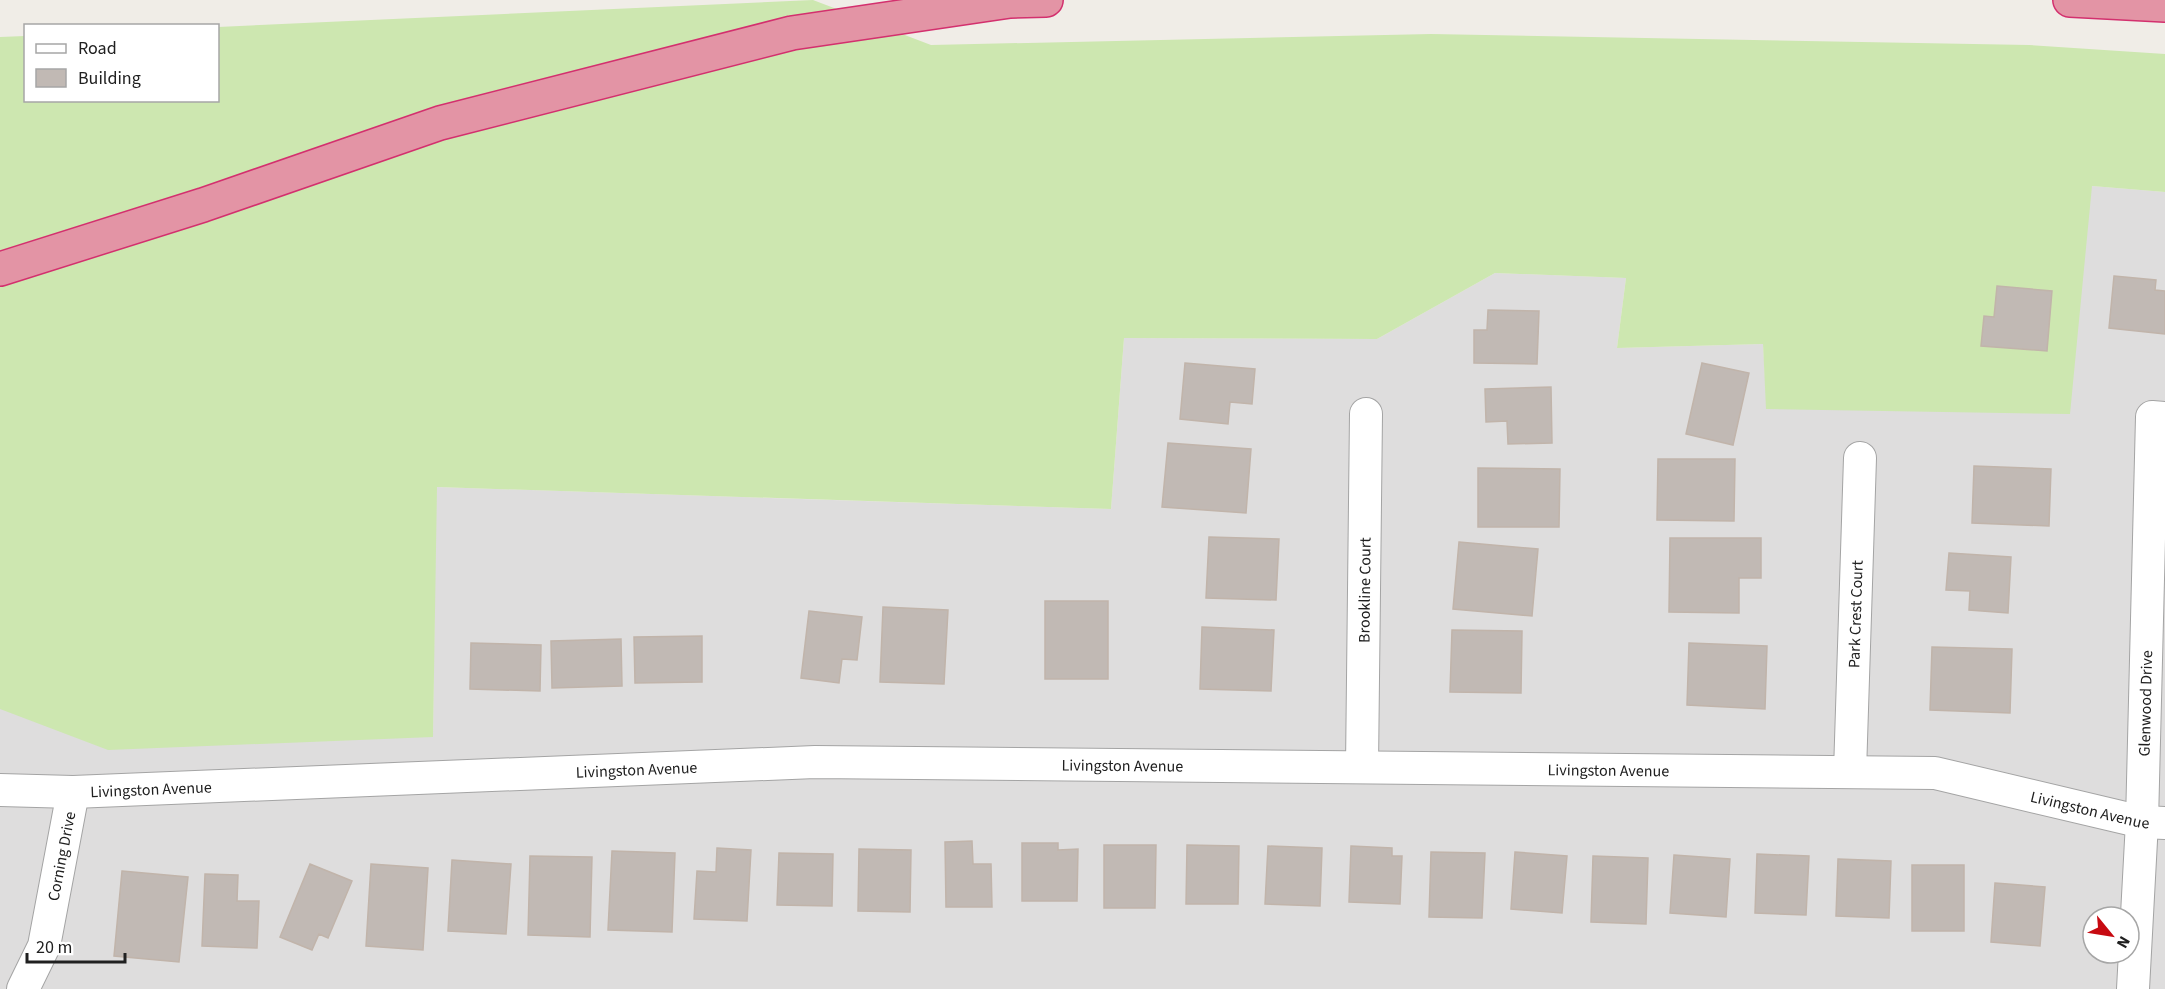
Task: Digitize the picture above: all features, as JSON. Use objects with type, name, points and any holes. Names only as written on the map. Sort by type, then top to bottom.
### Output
[{"type":"highway","points":[[0,269],[203,206],[440,123],[792,33],[1010,1],[1046,0]]},
{"type":"highway","points":[[2070,0],[2165,5]]},
{"type":"street","name":"Brookline Court","points":[[1362,767],[1366,414]]},
{"type":"street","name":"Glenwood Drive","points":[[2133,989],[2154,822],[2159,418]]},
{"type":"street","name":"Park Crest Court","points":[[1850,772],[1860,458]]},
{"type":"street","name":"Livingston Avenue","points":[[74,792],[814,762],[1935,773],[2154,822]]},
{"type":"street","name":"Corning Drive","points":[[0,790],[74,792],[44,946],[23,989]]},
{"type":"shaded area","points":[[2092,186],[2165,192],[2165,989],[0,989],[0,708],[433,736],[436,487],[1111,509],[1124,338],[1377,339],[1495,273],[1626,278],[1617,348],[1763,344],[1767,409]]},
{"type":"green space","points":[[813,0],[931,45],[1431,34],[2029,45],[2165,54],[2165,192],[2092,186],[2070,414],[1766,409],[1763,344],[1617,348],[1626,278],[1495,273],[1377,339],[1124,338],[1111,509],[437,487],[433,737],[108,750],[0,709],[0,37],[24,36],[24,102],[219,102],[219,27]]},
{"type":"building","points":[[2114,276],[2156,280],[2155,290],[2165,291],[2165,334],[2109,328]]},
{"type":"building","points":[[1997,286],[2052,291],[2047,351],[1981,346],[1984,316],[1994,317]]},
{"type":"building","points":[[1488,310],[1539,311],[1537,364],[1474,363],[1474,330],[1487,330]]},
{"type":"building","points":[[1185,363],[1255,369],[1252,404],[1230,402],[1228,424],[1180,419]]},
{"type":"building","points":[[1702,363],[1749,373],[1733,445],[1686,434]]},
{"type":"building","points":[[1551,387],[1552,443],[1508,444],[1507,421],[1486,422],[1485,389]]},
{"type":"building","points":[[1168,443],[1251,449],[1246,513],[1162,507]]},
{"type":"building","points":[[1658,459],[1735,459],[1734,521],[1657,520]]},
{"type":"building","points":[[1974,466],[2051,469],[2049,526],[1972,523]]},
{"type":"building","points":[[1478,468],[1560,469],[1559,527],[1478,527]]},
{"type":"building","points":[[1209,537],[1279,539],[1276,600],[1206,598]]},
{"type":"building","points":[[1670,538],[1761,538],[1761,578],[1739,578],[1739,613],[1669,612]]},
{"type":"building","points":[[1459,542],[1538,549],[1532,616],[1453,609]]},
{"type":"building","points":[[1949,553],[2011,557],[2008,613],[1969,610],[1970,591],[1946,590]]},
{"type":"building","points":[[1045,601],[1108,601],[1108,679],[1045,679]]},
{"type":"building","points":[[883,607],[948,610],[944,684],[880,682]]},
{"type":"building","points":[[809,611],[862,617],[857,660],[842,659],[839,683],[801,678]]},
{"type":"building","points":[[1202,627],[1274,630],[1271,691],[1200,689]]},
{"type":"building","points":[[1452,630],[1522,631],[1521,693],[1450,692]]},
{"type":"building","points":[[702,636],[702,682],[635,683],[634,637]]},
{"type":"building","points":[[621,639],[622,686],[552,688],[551,641]]},
{"type":"building","points":[[471,643],[541,645],[540,691],[470,689]]},
{"type":"building","points":[[1689,643],[1767,646],[1765,709],[1687,705]]},
{"type":"building","points":[[1932,647],[2012,649],[2010,713],[1930,710]]},
{"type":"building","points":[[972,841],[973,864],[991,864],[992,907],[946,907],[945,842]]},
{"type":"building","points":[[1022,843],[1058,843],[1058,850],[1078,849],[1077,901],[1022,901]]},
{"type":"building","points":[[1104,845],[1156,845],[1155,908],[1104,908]]},
{"type":"building","points":[[1187,845],[1239,846],[1238,904],[1186,904]]},
{"type":"building","points":[[1268,846],[1322,848],[1320,906],[1265,904]]},
{"type":"building","points":[[1351,846],[1392,848],[1392,856],[1402,856],[1400,904],[1349,902]]},
{"type":"building","points":[[717,848],[751,850],[747,921],[694,919],[697,871],[716,872]]},
{"type":"building","points":[[859,849],[911,850],[910,912],[858,911]]},
{"type":"building","points":[[612,851],[675,853],[672,932],[608,930]]},
{"type":"building","points":[[1431,852],[1485,853],[1482,918],[1429,917]]},
{"type":"building","points":[[1515,852],[1567,856],[1562,913],[1511,909]]},
{"type":"building","points":[[779,853],[833,854],[832,906],[777,905]]},
{"type":"building","points":[[1757,854],[1809,856],[1806,915],[1755,913]]},
{"type":"building","points":[[1674,855],[1730,859],[1726,917],[1670,913]]},
{"type":"building","points":[[530,856],[592,857],[590,937],[528,935]]},
{"type":"building","points":[[1593,856],[1648,858],[1646,924],[1591,922]]},
{"type":"building","points":[[1838,859],[1891,861],[1889,918],[1836,916]]},
{"type":"building","points":[[452,860],[511,864],[506,934],[448,931]]},
{"type":"building","points":[[310,864],[352,881],[328,938],[319,934],[312,950],[280,937]]},
{"type":"building","points":[[371,864],[428,868],[423,950],[366,946]]},
{"type":"building","points":[[1912,865],[1964,865],[1964,931],[1912,931]]},
{"type":"building","points":[[122,871],[188,877],[179,962],[114,956]]},
{"type":"building","points":[[205,874],[238,875],[237,901],[259,901],[257,948],[202,946]]},
{"type":"building","points":[[1995,883],[2045,887],[2040,946],[1991,942]]}]
